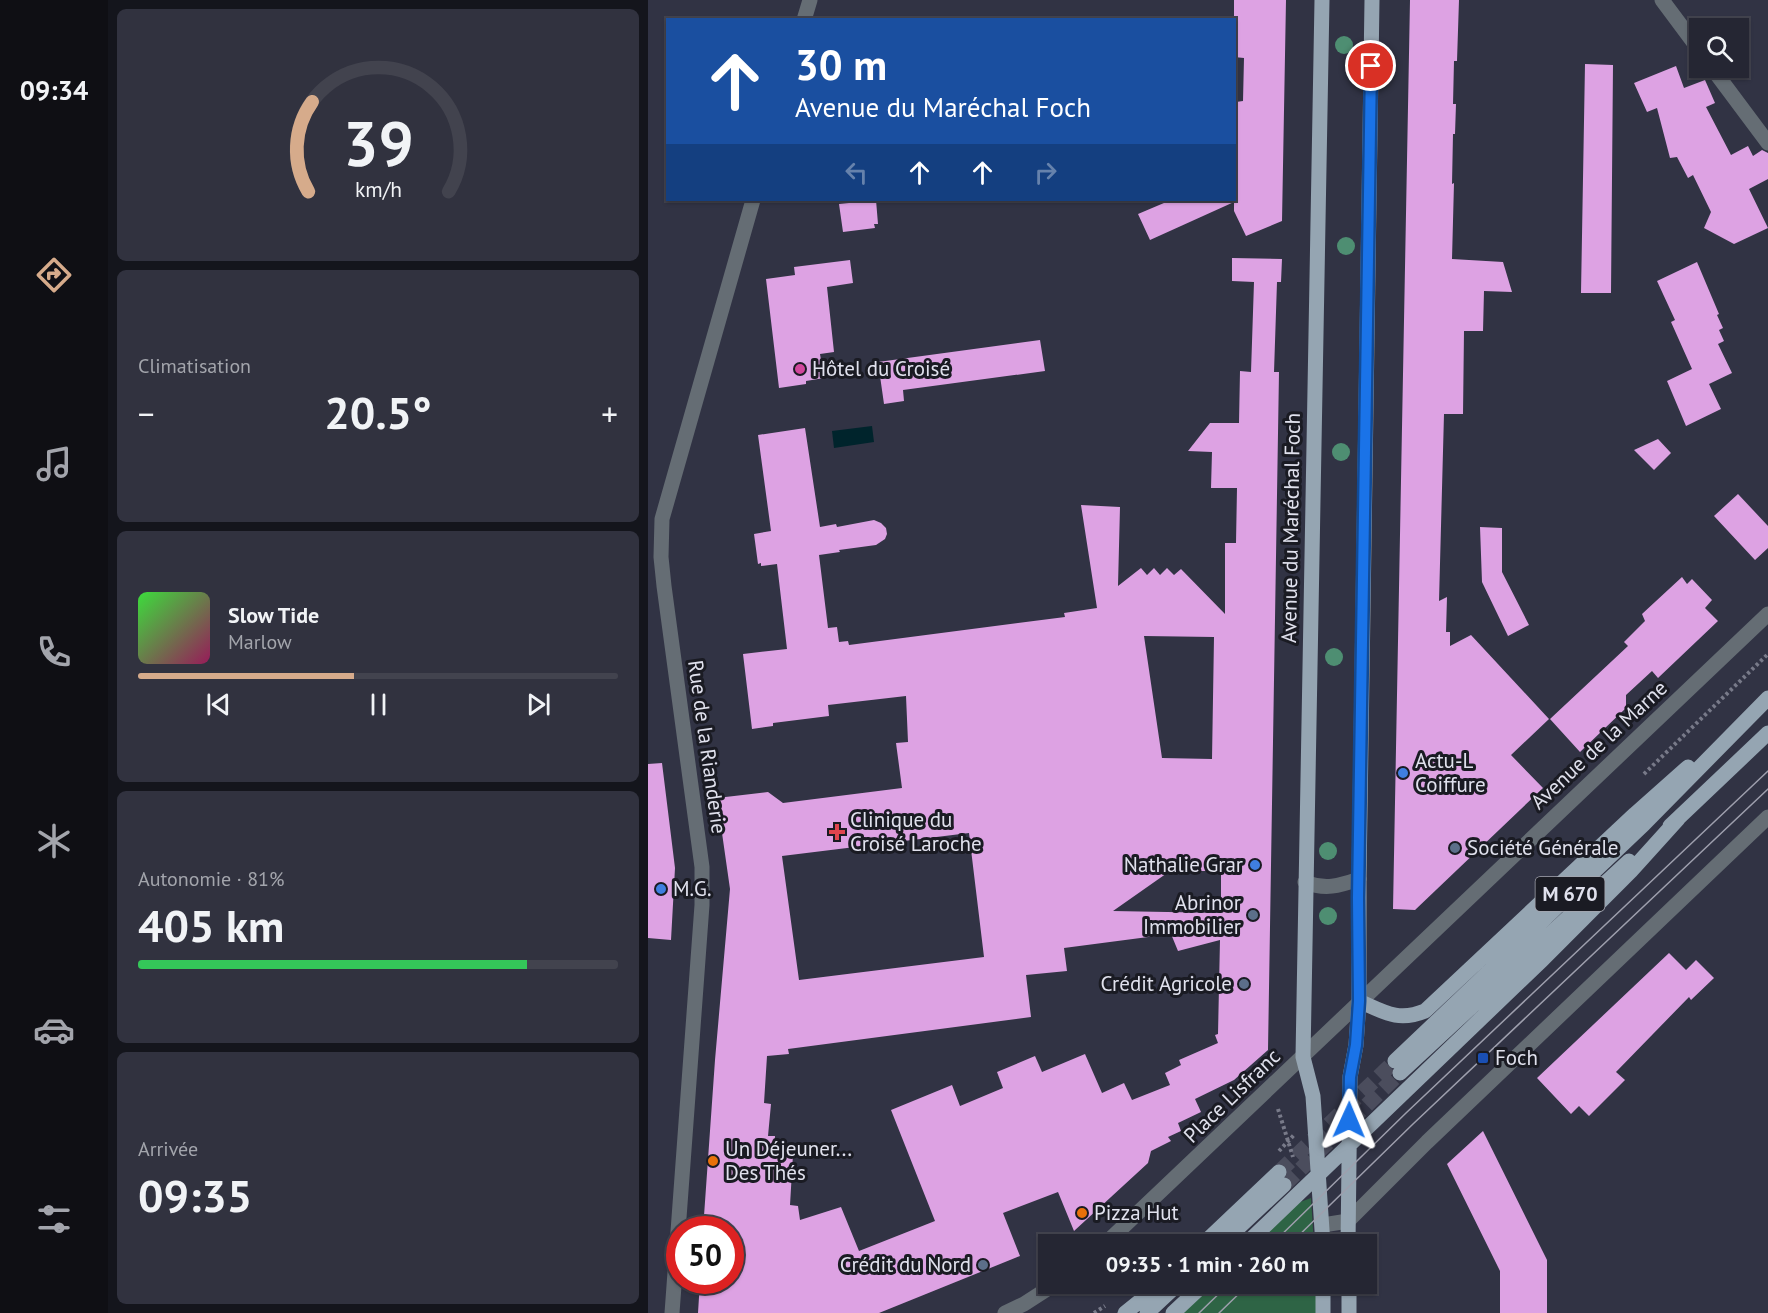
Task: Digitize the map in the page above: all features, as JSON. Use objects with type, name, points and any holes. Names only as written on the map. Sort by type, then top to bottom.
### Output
[{"type":"main road","name":"Avenue du Maréchal Foch","points":[[1303,1057],[1322,0]]},
{"type":"main road","points":[[1348,1234],[1350,1077],[1356,1045],[1359,1001],[1372,0]]},
{"type":"main road","name":"M 670","points":[[1768,698],[1644,824],[1397,1067],[1678,819],[1768,733]]},
{"type":"main road","points":[[1359,1001],[1394,1016],[1415,1015],[1425,1011],[1656,795],[1742,723]]},
{"type":"main road","points":[[1256,1234],[1549,953],[1631,872],[1678,819]]},
{"type":"main road","name":"Place Lisfranc","points":[[1303,1057],[1313,1096],[1323,1234]]},
{"type":"main road","points":[[1215,1234],[1282,1178],[1230,1234]]},
{"type":"main road","points":[[1125,1313],[1149,1294]]},
{"type":"main road","points":[[1147,1313],[1167,1294]]},
{"type":"main road","points":[[1173,1313],[1193,1294]]},
{"type":"main road","points":[[1323,1294],[1323,1313]]},
{"type":"main road","points":[[1349,1294],[1349,1313]]},
{"type":"street","points":[[805,18],[810,0]]},
{"type":"street","points":[[1662,0],[1689,36]]},
{"type":"street","points":[[1720,78],[1768,142]]},
{"type":"street","name":"Rue de la Rianderie","points":[[672,1313],[702,905],[702,867],[664,586],[661,557],[662,530],[666,501],[753,201]]},
{"type":"street","name":"Avenue de la Marne","points":[[1303,1057],[1359,1001],[1768,614]]},
{"type":"street","points":[[1323,1225],[1348,1221],[1443,1126],[1768,817]]},
{"type":"street","points":[[1305,882],[1317,887],[1329,888],[1359,879]]},
{"type":"street","name":"Place Lisfranc","points":[[1116,1234],[1303,1057]]},
{"type":"street","points":[[1005,1313],[1038,1294]]},
{"type":"green space","points":[[1311,1198],[1313,1234],[1262,1234],[1292,1205]]},
{"type":"green space","points":[[1198,1294],[1316,1294],[1316,1313],[1178,1313]]},
{"type":"shaded area","points":[[872,426],[874,442],[834,448],[832,431]]},
{"type":"building","points":[[1234,0],[1286,0],[1282,221],[1246,236],[1234,211],[1234,202],[1150,240],[1138,214],[1169,201],[1236,201],[1236,102],[1243,101],[1244,58],[1236,57],[1236,18],[1234,18]]},
{"type":"building","points":[[1410,0],[1459,0],[1457,61],[1454,61],[1453,104],[1456,104],[1455,134],[1453,134],[1452,259],[1503,262],[1512,292],[1484,291],[1483,331],[1464,331],[1463,414],[1444,414],[1439,601],[1447,597],[1446,632],[1450,632],[1450,646],[1471,635],[1549,719],[1511,755],[1543,788],[1415,910],[1393,909]]},
{"type":"building","points":[[1585,64],[1613,65],[1611,293],[1581,293]]},
{"type":"building","points":[[1676,66],[1684,88],[1705,80],[1715,103],[1706,107],[1731,155],[1748,146],[1753,156],[1762,150],[1768,153],[1768,179],[1749,189],[1768,228],[1734,244],[1704,228],[1711,212],[1693,175],[1688,178],[1677,157],[1670,158],[1657,108],[1647,112],[1634,83]]},
{"type":"building","points":[[849,201],[876,201],[878,224],[874,224],[875,228],[843,232],[839,204],[849,203]]},
{"type":"building","points":[[1232,258],[1282,259],[1281,282],[1277,282],[1274,372],[1279,372],[1268,1050],[1234,1080],[1195,1099],[1201,1112],[1178,1123],[1181,1131],[1168,1137],[1171,1141],[1151,1151],[1148,1163],[1074,1231],[1058,1192],[1003,1213],[1020,1256],[879,1313],[698,1313],[699,1294],[744,1294],[744,1216],[704,1216],[730,889],[717,798],[768,792],[783,803],[902,788],[896,743],[908,742],[906,696],[828,705],[829,716],[773,723],[773,726],[752,729],[743,654],[787,649],[777,564],[761,566],[761,563],[758,564],[754,534],[771,531],[758,435],[805,428],[820,527],[836,524],[837,527],[874,520],[886,528],[885,539],[876,545],[819,555],[828,628],[837,627],[839,642],[848,641],[849,645],[1065,617],[1064,613],[1097,608],[1081,505],[1120,507],[1118,586],[1141,568],[1147,575],[1154,568],[1160,575],[1167,568],[1174,575],[1181,569],[1225,614],[1225,543],[1236,543],[1237,488],[1211,488],[1212,452],[1188,451],[1210,423],[1239,423],[1240,371],[1251,372],[1254,282],[1232,281]],"holes":[[[1144,636],[1214,637],[1212,759],[1162,758]],[[969,833],[984,957],[799,980],[782,856]],[[1170,871],[1221,871],[1221,913],[1113,911]],[[1171,934],[1178,951],[1220,940],[1218,1034],[1215,1035],[1218,1043],[1179,1060],[1181,1065],[1165,1073],[1170,1085],[1132,1100],[1124,1083],[1102,1093],[1085,1054],[1042,1072],[1035,1056],[997,1072],[1003,1088],[960,1106],[952,1085],[891,1110],[935,1221],[859,1251],[841,1207],[800,1220],[798,1206],[790,1205],[793,1154],[774,1152],[775,1136],[768,1136],[771,1104],[764,1103],[767,1056],[789,1054],[788,1049],[1031,1017],[1026,975],[1067,971],[1064,948]]]},
{"type":"building","points":[[850,260],[853,283],[827,287],[834,352],[820,354],[824,378],[806,381],[806,384],[779,388],[766,279],[795,275],[794,267]]},
{"type":"building","points":[[1697,262],[1719,314],[1717,315],[1723,328],[1719,330],[1724,341],[1718,344],[1732,373],[1709,384],[1721,409],[1686,426],[1667,381],[1692,369],[1671,322],[1675,320],[1657,281]]},
{"type":"building","points":[[1040,340],[1045,371],[903,390],[904,401],[884,404],[878,362]]},
{"type":"building","points":[[1658,439],[1671,453],[1654,470],[1634,450]]},
{"type":"building","points":[[1738,494],[1768,526],[1768,548],[1755,560],[1714,516]]},
{"type":"building","points":[[1480,527],[1502,528],[1502,572],[1529,625],[1508,636],[1482,582]]},
{"type":"building","points":[[1682,577],[1687,584],[1692,579],[1712,600],[1705,608],[1718,621],[1658,678],[1652,671],[1626,695],[1626,708],[1580,752],[1550,719],[1628,646],[1624,642],[1645,621],[1642,614]]},
{"type":"building","points":[[662,763],[675,868],[671,940],[648,938],[648,764]]},
{"type":"building","points":[[1669,953],[1686,970],[1696,960],[1714,978],[1691,1000],[1689,997],[1616,1072],[1625,1080],[1589,1116],[1579,1106],[1571,1114],[1537,1078]]},
{"type":"building","points":[[1483,1131],[1547,1260],[1547,1313],[1500,1313],[1500,1271],[1447,1164]]},
{"type":"tunnel","points":[[1279,1172],[1395,1061]]},
{"type":"tunnel","points":[[1284,1185],[1400,1073]]},
{"type":"tram line","points":[[1282,1234],[1406,1113],[1768,771]]},
{"type":"tram line","points":[[1300,1234],[1413,1124],[1768,789]]},
{"type":"tram line","points":[[1199,1313],[1219,1294]]},
{"type":"tram line","points":[[1219,1313],[1239,1294]]},
{"type":"place","name":"Hôtel du Croisé","points":[[800,369]]},
{"type":"place","name":"Actu-L Coiffure","points":[[1403,773]]},
{"type":"place","name":"Clinique du Croisé Laroche","points":[[837,832]]},
{"type":"place","name":"Société Générale","points":[[1455,848]]},
{"type":"place","name":"Nathalie Grar","points":[[1255,865]]},
{"type":"place","name":"M.G.","points":[[661,889]]},
{"type":"place","name":"Abrinor Immobilier","points":[[1253,915]]},
{"type":"place","name":"Crédit Agricole","points":[[1244,984]]},
{"type":"place","name":"Foch","points":[[1483,1058]]},
{"type":"place","name":"Un Déjeuner... Des Thés","points":[[713,1161]]},
{"type":"place","name":"Pizza Hut","points":[[1082,1213]]},
{"type":"place","name":"Crédit du Nord","points":[[983,1265]]},
{"type":"route","points":[[1349,1120],[1350,1077],[1356,1045],[1359,1001],[1358,898],[1371,66]]}]
